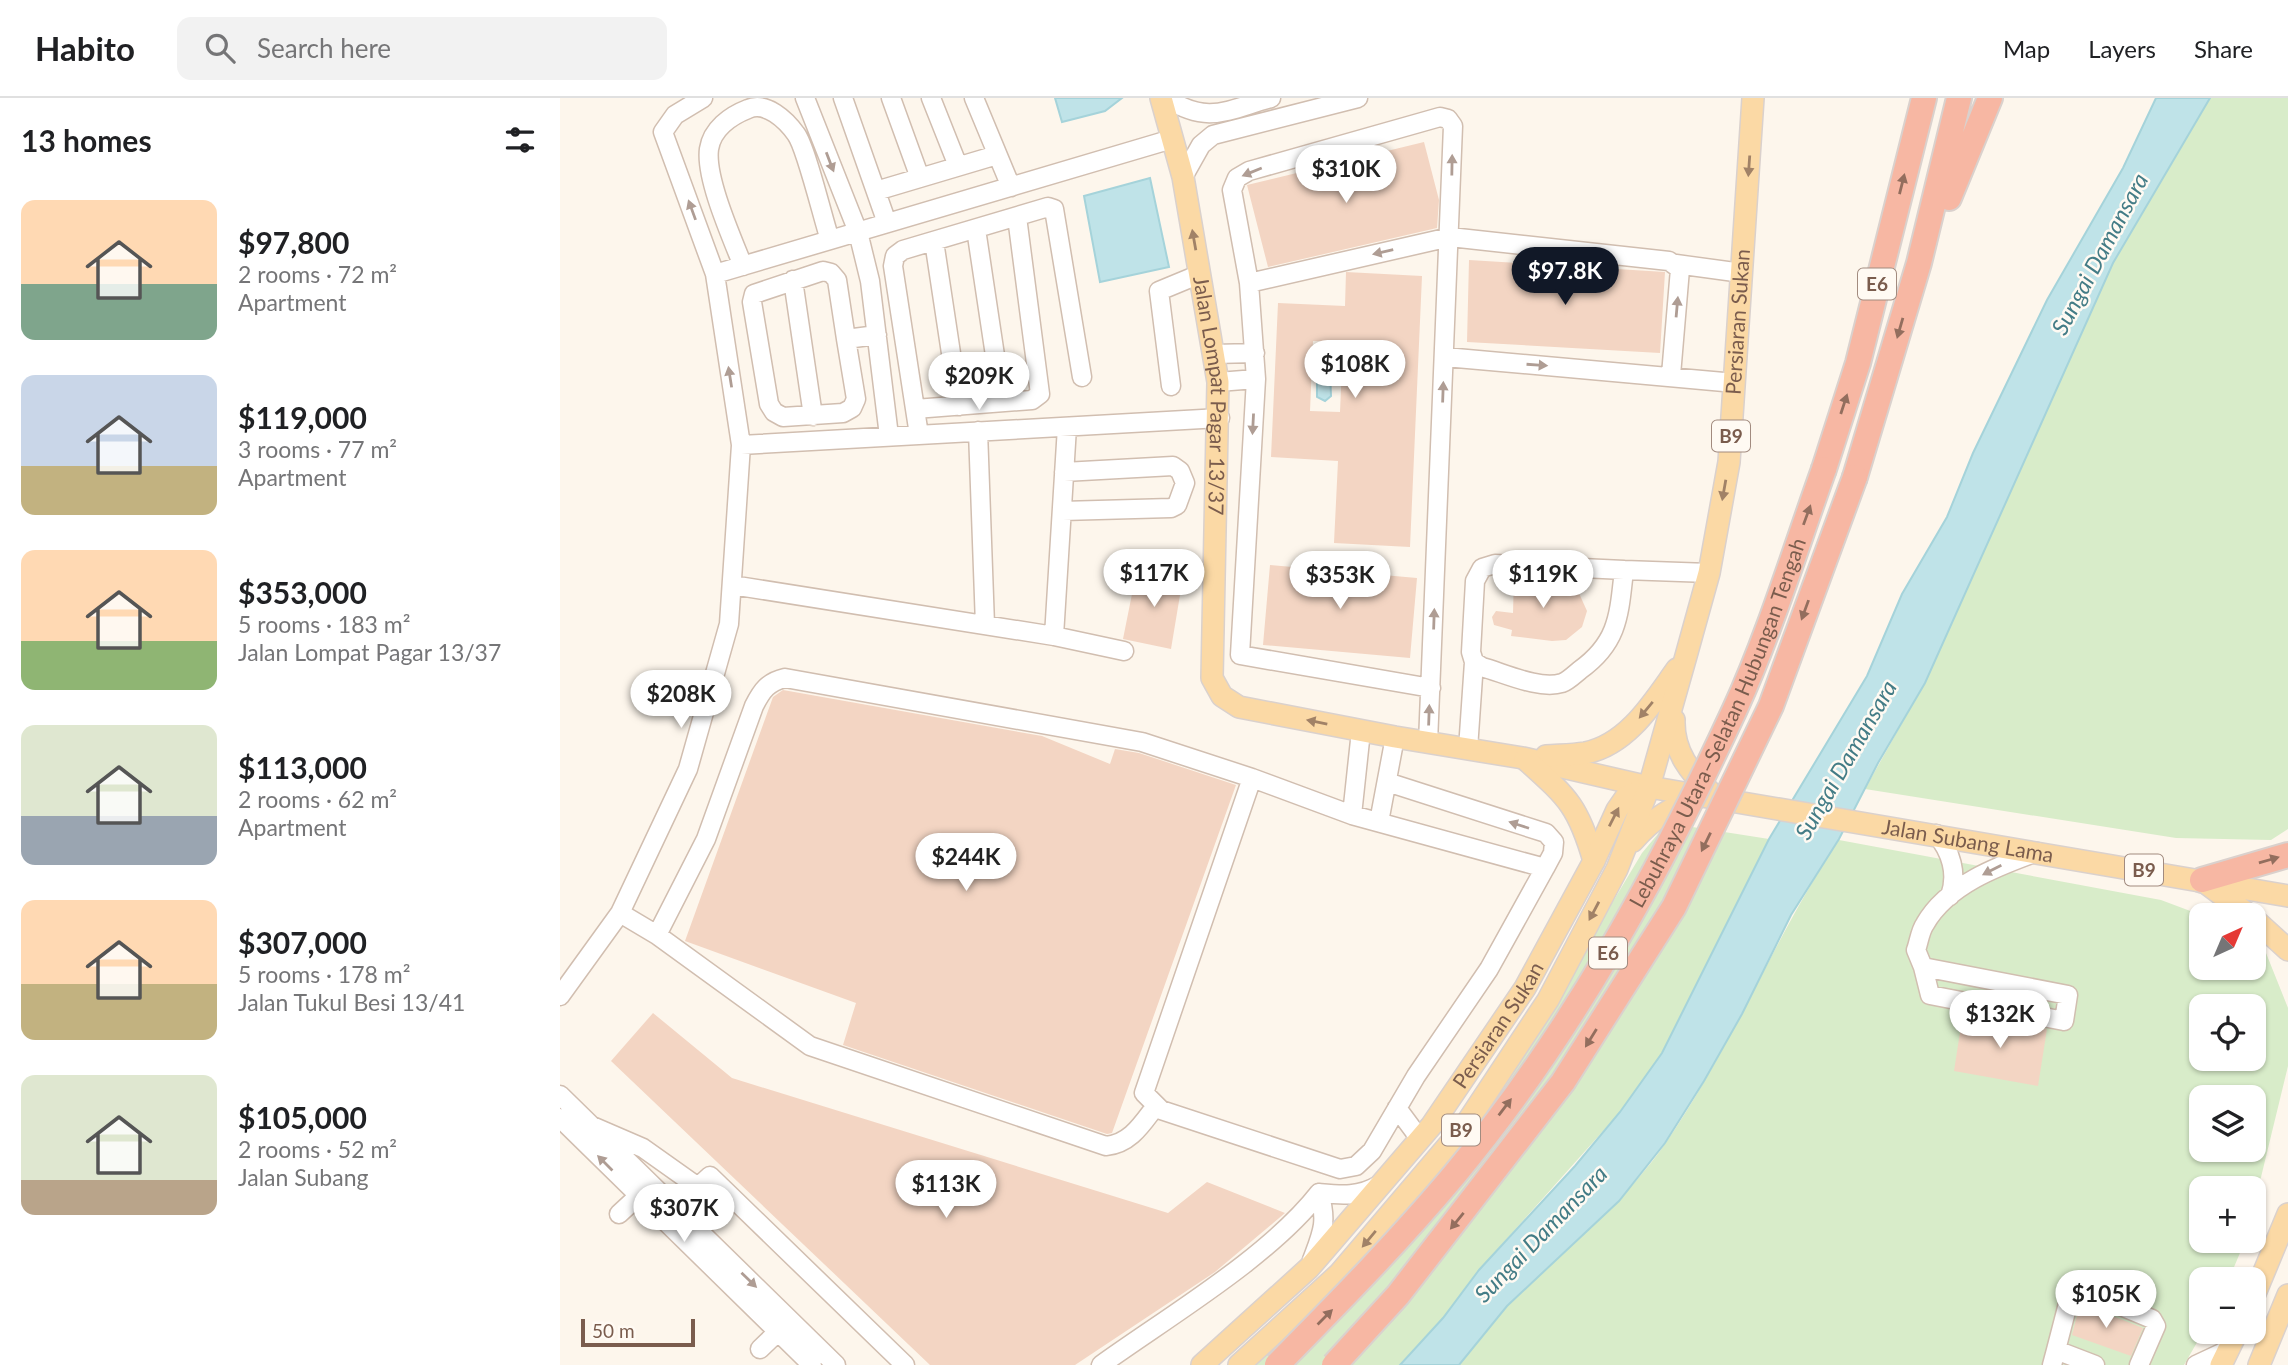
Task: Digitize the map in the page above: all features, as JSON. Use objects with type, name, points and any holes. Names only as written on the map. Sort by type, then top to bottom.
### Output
[{"type":"highway","name":"Lebuhraya Utara–Selatan Hubungan Tengah","points":[[1277,1365],[1367,1274],[1457,1172],[1538,1065],[1642,898],[1736,707],[1824,469],[1858,363],[1924,98]]},
{"type":"highway","points":[[1919,263],[1959,98]]},
{"type":"highway","points":[[1919,263],[1990,98]]},
{"type":"highway","name":"Lebuhraya Utara–Selatan Hubungan Tengah","points":[[1334,1365],[1398,1295],[1563,1082],[1674,907],[1771,706],[1855,478],[1919,263]]},
{"type":"highway","points":[[2202,880],[2288,855]]},
{"type":"main road","name":"Jalan Lompat Pagar 13/37","points":[[1164,98],[1183,177],[1218,382],[1220,418],[1212,678],[1222,696],[1239,706],[1361,731]]},
{"type":"main road","name":"Persiaran Sukan","points":[[1239,1365],[1339,1274],[1464,1127],[1548,1000],[1624,850],[1649,787],[1709,573],[1730,462],[1753,98]]},
{"type":"main road","points":[[1361,731],[1523,758],[1587,753],[1618,739],[1645,713],[1686,656]]},
{"type":"main road","points":[[1624,850],[1650,821],[1672,807],[1709,797],[1677,749],[1675,697]]},
{"type":"main road","points":[[1523,758],[1571,803],[1582,820],[1594,861]]},
{"type":"main road","name":"Jalan Subang Lama","points":[[1523,758],[1649,787],[2288,896]]},
{"type":"main road","name":"Persiaran Sukan","points":[[1202,1365],[1309,1268],[1420,1139],[1525,988],[1626,797],[1649,787]]},
{"type":"main road","points":[[2202,880],[2233,903]]},
{"type":"main road","points":[[2266,930],[2288,950]]},
{"type":"main road","points":[[2266,1267],[2288,1214]]},
{"type":"main road","points":[[2259,1365],[2288,1296]]},
{"type":"main road","points":[[2276,1327],[2288,1307]]},
{"type":"street","points":[[560,996],[620,912],[688,769],[729,624],[741,444],[715,274],[663,132],[675,115],[703,98]]},
{"type":"street","points":[[805,98],[858,232],[870,281],[889,436]]},
{"type":"street","points":[[843,98],[887,223]]},
{"type":"street","points":[[891,98],[920,178]]},
{"type":"street","points":[[931,98],[958,166]]},
{"type":"street","points":[[974,98],[1011,187]]},
{"type":"street","points":[[1164,98],[1186,111],[1206,115],[1271,98]]},
{"type":"street","points":[[1183,177],[1201,145],[1213,135],[1358,98]]},
{"type":"street","points":[[743,266],[717,201],[709,150],[717,129],[734,115],[752,107],[771,110],[798,136],[830,240]]},
{"type":"street","points":[[1428,743],[1431,688],[1450,237],[1453,126],[1448,119],[1440,117],[1249,171],[1237,178],[1232,190],[1249,283],[1256,379],[1240,655],[1431,688]]},
{"type":"street","points":[[715,274],[1172,139]]},
{"type":"street","points":[[876,191],[997,155]]},
{"type":"street","points":[[919,435],[893,266],[895,256],[903,250],[1048,207],[1058,215],[1082,377]]},
{"type":"street","points":[[915,409],[1032,400],[1040,394],[1017,217]]},
{"type":"street","points":[[976,229],[1002,402]]},
{"type":"street","points":[[1249,283],[1450,237],[1742,273]]},
{"type":"street","points":[[934,241],[959,406]]},
{"type":"street","points":[[1671,375],[1680,269],[1676,264]]},
{"type":"street","points":[[823,271],[831,273],[837,280],[856,400],[852,408],[844,413],[783,416],[774,412],[769,404],[752,302],[754,294],[793,280],[823,271]]},
{"type":"street","points":[[1171,386],[1159,291],[1200,274]]},
{"type":"street","points":[[793,280],[813,416]]},
{"type":"street","points":[[846,339],[877,335]]},
{"type":"street","points":[[1214,355],[1255,353]]},
{"type":"street","points":[[1445,357],[1671,375],[1735,383]]},
{"type":"street","points":[[1218,382],[1256,379]]},
{"type":"street","points":[[741,444],[1220,418]]},
{"type":"street","points":[[1054,636],[1067,427]]},
{"type":"street","points":[[978,432],[985,625]]},
{"type":"street","points":[[1062,511],[1171,508],[1177,505],[1185,483],[1180,471],[1173,466],[1064,472]]},
{"type":"street","points":[[1468,749],[1474,662],[1471,652],[1475,581],[1482,568],[1495,564],[1709,573]]},
{"type":"street","points":[[1474,662],[1482,667],[1536,682],[1562,683],[1586,666],[1611,640],[1618,623],[1624,570]]},
{"type":"street","points":[[732,585],[1054,636],[1124,651]]},
{"type":"street","points":[[657,935],[706,839],[754,706],[767,685],[785,678],[1142,742],[1252,778],[1352,815],[1545,868]]},
{"type":"street","points":[[1352,815],[1361,731]]},
{"type":"street","points":[[1379,822],[1395,737]]},
{"type":"street","points":[[1252,778],[1144,1088],[1146,1097],[1155,1107],[1340,1169],[1356,1166],[1372,1151],[1397,1108],[1489,969],[1553,853],[1554,842],[1546,833],[1387,782]]},
{"type":"street","points":[[1936,834],[1953,868],[1954,885],[1950,896]]},
{"type":"street","points":[[1923,967],[2068,995],[2064,1021],[1930,995],[1916,950],[1925,924],[1950,896],[1994,869],[2038,852]]},
{"type":"street","points":[[620,912],[657,935],[810,1046],[853,1063],[1106,1146],[1115,1145],[1133,1134],[1155,1107]]},
{"type":"street","points":[[560,1095],[592,1126],[644,1190]]},
{"type":"street","points":[[1397,1108],[1420,1139]]},
{"type":"street","points":[[560,1118],[644,1190],[784,1326],[836,1365]]},
{"type":"street","points":[[592,1126],[643,1148],[698,1187],[710,1176],[905,1365]]},
{"type":"street","points":[[1319,1194],[1366,1193],[1381,1184]]},
{"type":"street","points":[[619,1214],[644,1190]]},
{"type":"street","points":[[1309,1268],[1323,1231],[1325,1214],[1319,1194]]},
{"type":"street","points":[[1101,1365],[1260,1250],[1301,1216],[1319,1194]]},
{"type":"street","points":[[2095,1365],[2054,1357],[2070,1296],[2080,1289],[2152,1319],[2156,1326],[2139,1365]]},
{"type":"street","points":[[760,1349],[784,1326]]},
{"type":"street","points":[[784,1326],[812,1365]]},
{"type":"street","points":[[2196,1365],[2229,1349]]},
{"type":"green space","points":[[2210,98],[2288,98],[2288,829],[2271,840],[2176,838],[1865,789],[1925,682],[2113,263]]},
{"type":"green space","points":[[1667,823],[1769,839],[1678,1024],[1662,1053],[1620,1112],[1479,1270],[1443,1318],[1400,1365],[1242,1365],[1332,1273],[1551,1005],[1642,853]]},
{"type":"green space","points":[[1839,840],[2161,900],[2189,910],[2189,980],[2266,980],[2266,953],[2288,1008],[2288,1066],[2266,1157],[2266,1085],[2189,1085],[2189,1162],[2265,1162],[2261,1176],[2189,1176],[2189,1253],[2240,1253],[2234,1267],[2189,1267],[2189,1344],[2196,1344],[2184,1365],[1459,1365],[1506,1307],[1629,1189],[1665,1144],[1711,1069],[1794,915]]},
{"type":"water","points":[[1055,98],[1122,98],[1105,111],[1062,122]]},
{"type":"water","name":"Sungai Damansara","points":[[2156,98],[2210,98],[2113,263],[1925,683],[1878,763],[1839,839],[1791,915],[1742,1014],[1704,1081],[1665,1143],[1619,1201],[1507,1306],[1459,1365],[1400,1365],[1443,1318],[1479,1270],[1575,1166],[1620,1112],[1662,1053],[1769,839],[1867,676],[1902,594],[1947,517],[1973,453],[2047,300],[2123,168]]},
{"type":"water","points":[[1150,178],[1169,267],[1100,282],[1084,196]]},
{"type":"water","points":[[1324,347],[1333,350],[1337,359],[1330,371],[1331,396],[1325,401],[1317,397],[1317,378],[1311,378],[1308,369],[1316,365],[1315,355]]},
{"type":"building","points":[[1424,142],[1439,200],[1437,228],[1268,267],[1247,185]]},
{"type":"building","points":[[1469,260],[1665,272],[1660,353],[1467,342]]},
{"type":"building","points":[[1346,272],[1422,276],[1410,547],[1334,543],[1338,461],[1271,457],[1278,303],[1345,306]],"holes":[[[1313,341],[1343,342],[1340,412],[1310,411]]]},
{"type":"building","points":[[1270,565],[1417,578],[1410,658],[1263,645]]},
{"type":"building","points":[[1137,569],[1183,577],[1171,649],[1123,639]]},
{"type":"building","points":[[1514,576],[1555,578],[1555,581],[1578,591],[1587,611],[1582,627],[1566,640],[1552,641],[1511,636],[1512,630],[1494,625],[1492,617],[1496,611],[1513,613]]},
{"type":"building","points":[[783,690],[1042,736],[1110,764],[1115,749],[1139,753],[1236,785],[1112,1133],[1107,1134],[843,1045],[856,1003],[685,941],[773,697]]},
{"type":"building","points":[[653,1013],[732,1078],[1168,1213],[1207,1182],[1285,1213],[1215,1272],[1075,1365],[930,1365],[611,1061]]},
{"type":"building","points":[[1963,1013],[2047,1029],[2038,1086],[1954,1071]]},
{"type":"building","points":[[2080,1303],[2143,1328],[2131,1356],[2072,1335]]}]
